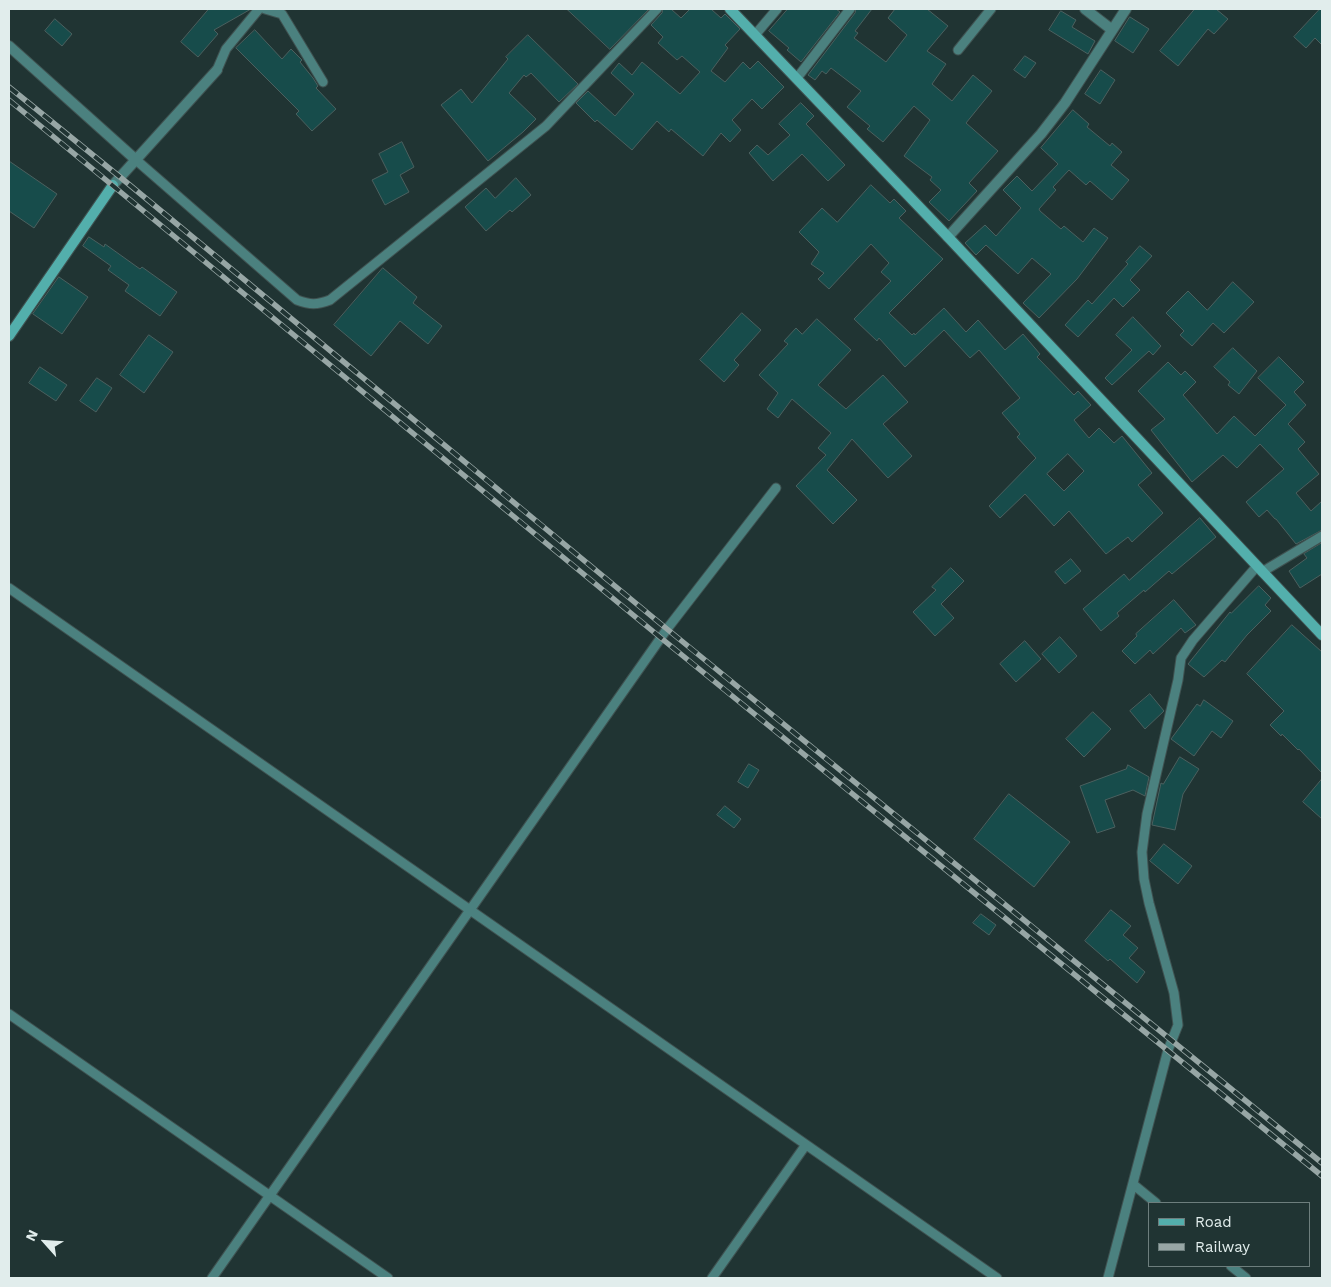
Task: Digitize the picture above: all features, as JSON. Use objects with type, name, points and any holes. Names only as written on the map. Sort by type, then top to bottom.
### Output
[{"type":"street","points":[[730,9],[948,237],[1322,636]]},
{"type":"street","points":[[1085,9],[1112,29]]},
{"type":"street","points":[[948,237],[1065,103],[1126,9]]},
{"type":"street","points":[[9,46],[135,159]]},
{"type":"street","points":[[9,336],[113,185],[217,70]]},
{"type":"lane","points":[[217,70],[226,49],[259,9]]},
{"type":"lane","points":[[265,9],[282,14],[323,82]]},
{"type":"lane","points":[[135,159],[297,300],[309,304],[319,304],[330,300],[546,126],[657,9]]},
{"type":"lane","points":[[755,34],[777,9]]},
{"type":"lane","points":[[797,78],[850,9]]},
{"type":"lane","points":[[958,50],[991,9]]},
{"type":"lane","points":[[212,1278],[667,629],[776,488]]},
{"type":"lane","points":[[1108,1278],[1168,1050],[1178,1025],[1174,993],[1144,879],[1142,852],[1147,814],[1178,680],[1181,658],[1193,640],[1260,569],[1322,536]]},
{"type":"lane","points":[[9,588],[805,1146],[997,1278]]},
{"type":"lane","points":[[9,1014],[388,1278]]},
{"type":"lane","points":[[712,1278],[805,1146]]},
{"type":"lane","points":[[1134,1185],[1155,1202]]},
{"type":"lane","points":[[1232,1267],[1246,1278]]},
{"type":"building","points":[[209,9],[251,9],[214,30],[218,34],[198,57],[181,42]]},
{"type":"building","points":[[567,9],[649,9],[610,49]]},
{"type":"building","points":[[663,9],[671,9],[681,18],[690,9],[711,9],[721,18],[725,14],[740,29],[725,45],[728,48],[711,71],[725,82],[743,62],[750,69],[758,61],[784,87],[762,109],[752,99],[732,120],[741,130],[730,142],[721,133],[703,156],[671,129],[669,132],[657,121],[632,150],[597,120],[595,122],[576,103],[588,91],[615,116],[634,94],[611,73],[619,63],[632,75],[642,62],[680,94],[700,72],[682,56],[677,60],[658,43],[663,37],[651,25],[662,13]]},
{"type":"building","points":[[788,9],[836,9],[840,12],[801,62],[787,50],[789,48],[769,31]]},
{"type":"building","points":[[856,9],[872,9],[855,31],[858,33],[854,38],[886,62],[907,35],[888,18],[895,9],[927,9],[948,26],[927,51],[946,64],[932,84],[952,101],[973,75],[992,91],[966,123],[998,151],[969,183],[977,191],[949,221],[929,202],[941,190],[930,180],[932,177],[904,156],[930,120],[914,106],[883,142],[867,129],[870,126],[847,107],[861,91],[831,68],[826,74],[822,71],[815,80],[808,75],[855,13]]},
{"type":"building","points":[[1195,9],[1216,9],[1228,19],[1214,34],[1208,29],[1178,66],[1160,51]]},
{"type":"building","points":[[1322,9],[1322,45],[1315,38],[1306,48],[1294,37]]},
{"type":"building","points":[[1061,11],[1076,20],[1072,27],[1095,41],[1088,54],[1049,30]]},
{"type":"building","points":[[1130,17],[1149,29],[1133,53],[1115,41]]},
{"type":"building","points":[[55,19],[72,34],[62,46],[45,31]]},
{"type":"building","points":[[255,30],[282,59],[291,49],[302,60],[300,62],[318,86],[316,88],[336,109],[312,131],[296,114],[299,111],[236,48]]},
{"type":"building","points":[[528,35],[578,84],[559,102],[531,73],[526,77],[524,75],[509,93],[536,119],[488,161],[441,105],[461,89],[472,103],[508,59],[506,57]]},
{"type":"building","points":[[1025,56],[1036,63],[1025,78],[1014,70]]},
{"type":"building","points":[[1101,70],[1115,80],[1100,104],[1085,94]]},
{"type":"building","points":[[801,103],[814,116],[806,124],[845,165],[828,181],[802,154],[773,181],[749,153],[757,145],[768,155],[790,135],[779,124]]},
{"type":"building","points":[[1073,110],[1089,124],[1087,127],[1110,146],[1112,143],[1122,152],[1111,165],[1129,180],[1112,200],[1090,181],[1086,185],[1069,170],[1053,187],[1056,190],[1039,209],[1040,211],[1061,229],[1064,226],[1083,242],[1094,228],[1108,238],[1077,279],[1039,318],[1023,303],[1051,274],[1032,258],[1018,274],[986,245],[976,255],[965,243],[985,225],[996,236],[1021,208],[1003,190],[1017,176],[1032,191],[1058,164],[1041,148]]},
{"type":"building","points":[[402,142],[414,167],[400,175],[409,192],[385,205],[372,180],[388,172],[379,154]]},
{"type":"building","points":[[9,161],[57,194],[34,228],[9,211]]},
{"type":"building","points":[[516,178],[531,195],[486,231],[465,207],[486,188],[495,198]]},
{"type":"building","points":[[871,185],[890,203],[894,199],[906,211],[899,218],[943,259],[889,313],[912,335],[914,333],[915,335],[944,308],[966,332],[978,320],[1005,350],[1023,334],[1040,354],[1037,357],[1074,395],[1078,391],[1091,405],[1074,420],[1089,438],[1099,428],[1114,443],[1122,436],[1152,473],[1138,485],[1163,513],[1132,542],[1128,537],[1106,554],[1069,511],[1054,526],[1025,494],[1000,518],[989,506],[1036,458],[1017,437],[1020,434],[1002,413],[1020,398],[979,350],[970,358],[944,330],[905,367],[879,338],[877,341],[854,319],[891,281],[881,272],[889,263],[871,244],[829,289],[818,279],[824,273],[811,264],[819,252],[799,232],[822,208],[837,222]],"holes":[[[1068,454],[1084,471],[1064,491],[1047,474]]]},
{"type":"building","points":[[89,237],[104,247],[105,244],[140,269],[142,267],[177,292],[160,316],[125,291],[129,285],[108,270],[111,266],[83,246]]},
{"type":"building","points":[[1140,246],[1152,256],[1130,280],[1140,290],[1123,307],[1114,298],[1078,337],[1065,325],[1088,300],[1092,304],[1128,264],[1126,262]]},
{"type":"building","points":[[383,268],[417,297],[413,303],[442,326],[428,344],[400,321],[371,356],[334,325]]},
{"type":"building","points":[[59,277],[88,297],[62,334],[33,314]]},
{"type":"building","points":[[1233,282],[1254,302],[1224,333],[1213,323],[1192,346],[1180,335],[1184,331],[1166,313],[1188,291],[1207,310]]},
{"type":"building","points":[[742,313],[761,330],[734,360],[739,365],[724,382],[700,360]]},
{"type":"building","points":[[1133,317],[1161,346],[1153,355],[1149,351],[1112,385],[1105,378],[1132,350],[1116,335]]},
{"type":"building","points":[[817,319],[851,350],[818,385],[846,409],[883,375],[908,402],[883,424],[912,456],[888,478],[852,439],[827,470],[857,500],[833,524],[796,486],[826,455],[818,448],[831,433],[792,399],[778,418],[767,409],[778,393],[759,375],[788,344],[784,341],[796,328],[802,334]]},
{"type":"building","points":[[149,335],[173,352],[144,393],[120,375]]},
{"type":"building","points":[[1233,348],[1257,371],[1239,394],[1228,385],[1230,382],[1214,367]]},
{"type":"building","points":[[1279,357],[1304,382],[1294,392],[1306,405],[1288,424],[1305,442],[1298,449],[1319,474],[1296,493],[1311,511],[1322,501],[1322,530],[1296,544],[1267,510],[1259,517],[1246,502],[1284,469],[1260,444],[1237,468],[1223,455],[1192,482],[1151,430],[1165,419],[1138,391],[1168,362],[1181,375],[1185,371],[1196,382],[1183,395],[1217,434],[1234,416],[1255,436],[1286,405],[1258,378]]},
{"type":"building","points":[[40,367],[67,385],[56,401],[29,383]]},
{"type":"building","points":[[97,378],[112,388],[96,412],[80,401]]},
{"type":"building","points":[[1200,518],[1216,537],[1172,574],[1169,571],[1145,592],[1144,590],[1117,613],[1119,616],[1101,631],[1083,609],[1124,574],[1129,580]]},
{"type":"building","points":[[1322,543],[1322,574],[1300,588],[1289,571],[1307,558],[1304,554]]},
{"type":"building","points":[[1071,559],[1081,571],[1065,584],[1055,572]]},
{"type":"building","points":[[951,568],[964,581],[941,604],[954,618],[935,636],[913,612],[936,590],[932,587]]},
{"type":"building","points":[[1259,586],[1271,598],[1265,605],[1271,611],[1247,635],[1225,662],[1222,660],[1204,677],[1188,664],[1230,612]]},
{"type":"building","points":[[1174,600],[1196,625],[1185,633],[1181,628],[1153,654],[1150,650],[1135,664],[1122,651],[1137,636],[1136,634]]},
{"type":"building","points":[[1292,625],[1322,652],[1322,773],[1299,749],[1270,725],[1284,711],[1247,674]]},
{"type":"building","points":[[1060,637],[1077,656],[1059,673],[1042,654]]},
{"type":"building","points":[[1025,641],[1041,659],[1016,682],[1000,664]]},
{"type":"building","points":[[1150,694],[1164,711],[1145,729],[1130,711]]},
{"type":"building","points":[[1204,700],[1233,721],[1221,738],[1212,731],[1194,756],[1171,739],[1197,704],[1200,706]]},
{"type":"building","points":[[1093,712],[1111,729],[1084,757],[1066,739]]},
{"type":"building","points":[[1180,757],[1199,769],[1183,794],[1175,830],[1152,825],[1161,783],[1163,784]]},
{"type":"building","points":[[749,764],[759,770],[748,788],[738,782]]},
{"type":"building","points":[[1128,765],[1149,777],[1145,796],[1133,790],[1105,800],[1115,827],[1097,833],[1080,786],[1126,769]]},
{"type":"building","points":[[1322,779],[1322,819],[1303,802]]},
{"type":"building","points":[[1009,794],[1070,842],[1034,887],[974,839]]},
{"type":"building","points":[[725,806],[741,819],[734,828],[717,815]]},
{"type":"building","points":[[1164,844],[1192,866],[1178,884],[1150,861]]},
{"type":"building","points":[[1111,910],[1131,926],[1123,935],[1138,948],[1129,958],[1145,972],[1137,983],[1110,959],[1108,961],[1085,941]]},
{"type":"building","points":[[981,914],[996,925],[989,935],[973,923]]},
{"type":"railway","points":[[9,87],[667,629],[1322,1163]]},
{"type":"railway","points":[[9,100],[661,638],[1322,1176]]}]
